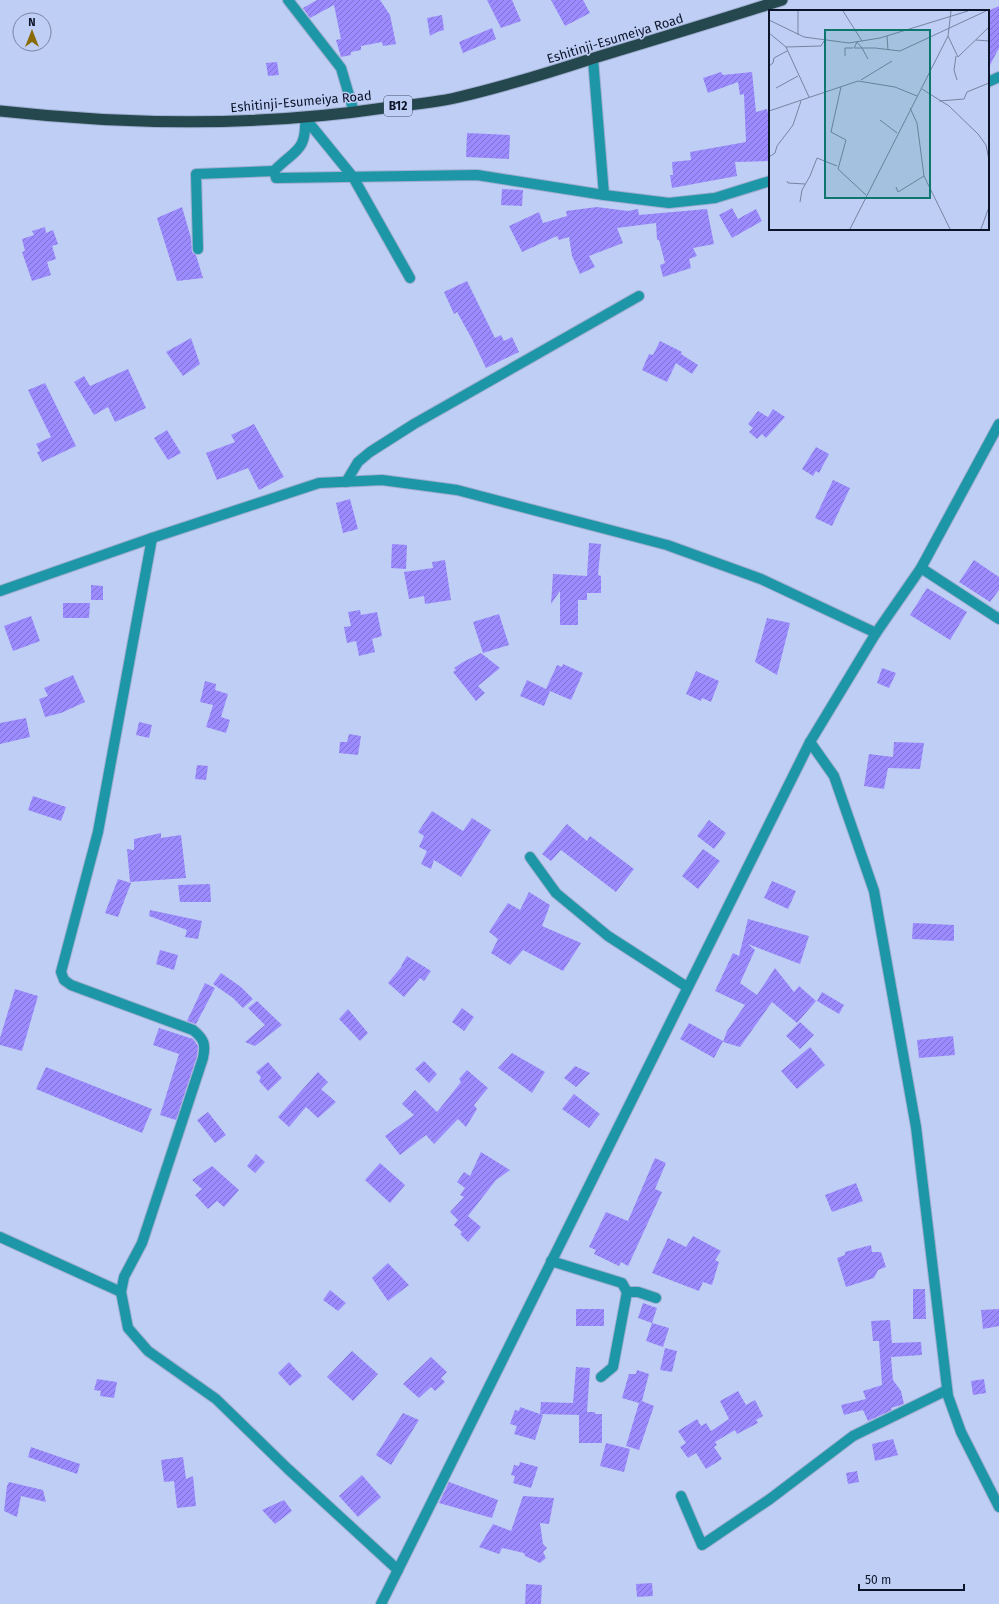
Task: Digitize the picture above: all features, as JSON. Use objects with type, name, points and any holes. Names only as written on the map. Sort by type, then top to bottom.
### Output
[{"type":"highway","name":"Eshitinji-Esumeiya Road","points":[[0,111],[68,118],[145,122],[233,122],[305,118],[453,98],[525,81],[782,0]]},
{"type":"street","points":[[288,0],[341,68],[354,112]]},
{"type":"street","points":[[593,59],[604,195]]},
{"type":"street","points":[[989,82],[999,77]]},
{"type":"street","points":[[198,249],[196,174],[274,171],[288,160],[299,148],[306,136],[305,118]]},
{"type":"street","points":[[305,118],[353,177],[410,278]]},
{"type":"street","points":[[274,171],[276,178],[281,179],[477,175],[604,195],[669,203],[715,198],[769,181]]},
{"type":"street","points":[[346,482],[358,462],[370,452],[414,424],[640,296]]},
{"type":"street","points":[[381,1604],[810,742],[876,633],[921,568],[999,424]]},
{"type":"street","points":[[0,591],[152,538],[319,484],[382,480],[457,490],[667,545],[761,579],[876,633]]},
{"type":"street","points":[[152,538],[98,832],[61,972],[64,980],[71,985],[192,1030],[203,1037],[206,1046],[204,1058],[142,1243],[124,1277],[121,1292],[128,1328],[148,1351],[216,1399],[288,1469],[398,1570]]},
{"type":"street","points":[[921,568],[999,619]]},
{"type":"street","points":[[810,742],[834,776],[874,891],[916,1127],[947,1390],[961,1432],[999,1507]]},
{"type":"street","points":[[530,857],[556,893],[608,936],[688,987]]},
{"type":"street","points":[[0,1237],[121,1292]]},
{"type":"street","points":[[551,1261],[622,1283],[627,1292],[613,1367],[601,1377]]},
{"type":"street","points":[[627,1292],[638,1292],[656,1298]]},
{"type":"street","points":[[681,1496],[702,1545],[770,1499],[853,1436],[947,1390]]},
{"type":"building","points":[[317,0],[380,0],[390,15],[396,44],[383,46],[382,42],[361,46],[361,50],[351,52],[351,55],[341,57],[336,40],[341,39],[334,5],[310,18],[303,8]]},
{"type":"building","points":[[487,0],[512,0],[521,21],[501,28]]},
{"type":"building","points":[[551,0],[583,0],[590,13],[565,26]]},
{"type":"building","points":[[999,6],[999,48],[989,67],[989,11]]},
{"type":"building","points":[[442,15],[444,30],[430,36],[427,18]]},
{"type":"building","points":[[492,28],[496,39],[463,53],[459,42]]},
{"type":"building","points":[[277,62],[279,75],[268,76],[266,63]]},
{"type":"building","points":[[721,72],[723,75],[752,72],[756,112],[767,109],[769,116],[769,161],[735,162],[737,176],[672,188],[670,175],[673,175],[672,162],[691,160],[690,152],[746,142],[744,94],[740,95],[738,82],[708,93],[703,78]]},
{"type":"building","points":[[467,133],[510,135],[509,159],[466,157]]},
{"type":"building","points":[[502,189],[523,190],[522,206],[501,205]]},
{"type":"building","points":[[182,207],[191,238],[192,252],[196,255],[203,278],[177,281],[157,218]]},
{"type":"building","points":[[597,207],[628,211],[638,209],[639,215],[707,209],[714,244],[693,248],[697,256],[689,259],[691,268],[663,277],[660,265],[665,263],[659,240],[657,240],[656,223],[617,228],[623,243],[589,256],[595,267],[580,274],[572,256],[569,237],[559,240],[557,236],[522,252],[509,226],[539,212],[543,223],[567,216],[566,211]]},
{"type":"building","points":[[732,208],[738,219],[756,209],[762,221],[732,238],[719,215]]},
{"type":"building","points":[[45,227],[46,233],[53,230],[58,244],[52,246],[56,259],[47,262],[51,275],[32,281],[22,252],[25,251],[22,239],[34,235],[32,231]]},
{"type":"building","points":[[467,281],[495,338],[501,335],[504,341],[512,337],[519,352],[486,368],[457,312],[454,314],[444,292]]},
{"type":"building","points":[[191,338],[200,364],[183,376],[166,352]]},
{"type":"building","points":[[660,341],[682,352],[681,354],[698,365],[692,374],[676,363],[667,382],[642,370],[649,354],[653,355]]},
{"type":"building","points":[[128,369],[146,408],[115,422],[108,407],[94,415],[74,382],[84,376],[90,386]]},
{"type":"building","points":[[45,383],[76,446],[42,462],[37,452],[40,451],[36,444],[51,437],[28,390]]},
{"type":"building","points":[[773,409],[785,417],[766,438],[762,434],[757,439],[749,432],[753,428],[748,424],[758,411],[768,417]]},
{"type":"building","points":[[254,424],[284,477],[259,490],[248,468],[217,480],[206,453],[235,442],[231,435]]},
{"type":"building","points":[[167,430],[181,453],[168,460],[154,438]]},
{"type":"building","points":[[816,447],[829,454],[819,473],[816,471],[813,476],[802,469]]},
{"type":"building","points":[[833,480],[850,488],[832,526],[815,518]]},
{"type":"building","points":[[350,499],[358,529],[343,533],[336,503]]},
{"type":"building","points":[[589,543],[601,544],[598,575],[601,576],[601,593],[587,593],[587,600],[578,600],[578,625],[560,625],[560,591],[551,604],[553,574],[587,576]]},
{"type":"building","points":[[392,544],[407,545],[406,569],[391,568]]},
{"type":"building","points":[[445,560],[451,600],[425,604],[424,596],[409,599],[404,572],[433,568],[432,562]]},
{"type":"building","points":[[974,560],[999,577],[999,590],[990,602],[959,582]]},
{"type":"building","points":[[91,585],[103,586],[103,600],[91,600]]},
{"type":"building","points":[[927,588],[967,612],[950,640],[910,615]]},
{"type":"building","points":[[63,603],[90,603],[89,618],[63,618]]},
{"type":"building","points":[[360,610],[361,615],[377,612],[382,636],[372,639],[375,652],[359,656],[356,641],[347,643],[344,627],[351,626],[348,612]]},
{"type":"building","points":[[499,614],[509,645],[483,653],[473,622]]},
{"type":"building","points":[[31,616],[40,641],[13,651],[4,626]]},
{"type":"building","points":[[767,618],[790,623],[777,675],[755,662]]},
{"type":"building","points":[[481,653],[500,668],[478,686],[485,693],[476,701],[453,672],[456,670],[454,668]]},
{"type":"building","points":[[563,664],[583,673],[571,700],[550,691],[544,706],[520,696],[527,680],[546,689],[557,665],[562,667]]},
{"type":"building","points":[[882,668],[896,673],[889,688],[877,683]]},
{"type":"building","points":[[696,671],[719,681],[711,702],[702,698],[701,701],[686,694]]},
{"type":"building","points":[[73,675],[85,702],[61,713],[45,717],[39,699],[48,696],[44,688]]},
{"type":"building","points":[[205,681],[216,684],[215,690],[228,694],[221,717],[230,720],[226,733],[206,727],[213,705],[200,702]]},
{"type":"building","points":[[26,718],[30,737],[0,744],[0,723]]},
{"type":"building","points":[[139,722],[152,725],[149,738],[136,735]]},
{"type":"building","points":[[349,734],[361,736],[358,755],[339,753],[340,742],[347,742]]},
{"type":"building","points":[[894,742],[924,743],[920,769],[888,768],[884,789],[864,786],[869,754],[893,757]]},
{"type":"building","points":[[197,765],[208,766],[206,780],[195,779]]},
{"type":"building","points":[[33,796],[66,807],[61,821],[28,810]]},
{"type":"building","points":[[432,811],[463,831],[472,818],[491,830],[461,877],[434,860],[431,869],[421,864],[427,851],[419,847],[424,836],[418,832]]},
{"type":"building","points":[[709,820],[726,833],[714,849],[697,836]]},
{"type":"building","points":[[567,824],[587,841],[590,836],[634,869],[616,892],[561,850],[551,861],[542,854]]},
{"type":"building","points":[[161,833],[161,838],[181,835],[186,878],[130,882],[127,849],[134,850],[134,839]]},
{"type":"building","points":[[703,849],[720,861],[698,889],[682,876]]},
{"type":"building","points":[[118,879],[131,883],[118,917],[105,913]]},
{"type":"building","points":[[772,881],[796,891],[788,909],[764,898]]},
{"type":"building","points":[[210,884],[211,902],[180,902],[178,885]]},
{"type":"building","points":[[529,892],[550,905],[542,926],[581,943],[563,971],[523,950],[510,965],[491,953],[498,939],[489,932],[508,903],[520,910]]},
{"type":"building","points":[[150,910],[202,921],[198,939],[185,937],[187,930],[149,916]]},
{"type":"building","points":[[748,919],[809,936],[800,964],[748,944],[755,950],[740,983],[757,995],[775,968],[794,992],[799,986],[816,1001],[797,1023],[772,1002],[740,1047],[723,1042],[727,1031],[745,1005],[715,991],[733,953],[739,956]]},
{"type":"building","points":[[913,923],[954,925],[954,941],[912,939]]},
{"type":"building","points":[[160,950],[178,955],[174,970],[156,964]]},
{"type":"building","points":[[407,956],[431,971],[424,981],[420,978],[404,997],[388,983],[402,966]]},
{"type":"building","points":[[221,973],[241,987],[253,999],[243,1008],[233,998],[213,984]]},
{"type":"building","points":[[205,983],[215,988],[196,1024],[187,1021]]},
{"type":"building","points":[[15,989],[38,996],[22,1051],[0,1045],[0,1038]]},
{"type":"building","points":[[822,992],[844,1005],[839,1014],[817,1001]]},
{"type":"building","points":[[257,1001],[282,1025],[255,1046],[245,1042],[265,1025],[248,1008]]},
{"type":"building","points":[[462,1008],[474,1017],[464,1031],[452,1022]]},
{"type":"building","points":[[348,1009],[368,1033],[360,1041],[339,1019]]},
{"type":"building","points":[[800,1022],[814,1035],[800,1049],[786,1036]]},
{"type":"building","points":[[689,1023],[723,1041],[714,1058],[680,1039]]},
{"type":"building","points":[[159,1028],[193,1039],[198,1046],[197,1056],[176,1120],[160,1115],[179,1054],[153,1045]]},
{"type":"building","points":[[953,1036],[955,1055],[919,1058],[917,1040]]},
{"type":"building","points":[[810,1047],[825,1065],[797,1089],[781,1071]]},
{"type":"building","points":[[512,1053],[545,1072],[532,1093],[498,1068]]},
{"type":"building","points":[[424,1061],[437,1074],[429,1083],[415,1069]]},
{"type":"building","points":[[268,1062],[282,1078],[268,1091],[259,1081],[261,1077],[256,1072]]},
{"type":"building","points":[[575,1066],[590,1073],[576,1087],[564,1078]]},
{"type":"building","points":[[46,1067],[152,1109],[142,1133],[36,1089]]},
{"type":"building","points":[[467,1070],[488,1088],[474,1105],[477,1109],[466,1127],[458,1119],[434,1144],[426,1135],[400,1155],[385,1136],[414,1115],[402,1104],[415,1090],[437,1112],[461,1082],[459,1079]]},
{"type":"building","points":[[318,1072],[328,1082],[321,1089],[336,1102],[318,1118],[306,1107],[289,1127],[278,1117]]},
{"type":"building","points":[[574,1094],[600,1114],[589,1128],[562,1109]]},
{"type":"building","points":[[208,1112],[226,1135],[215,1143],[197,1120]]},
{"type":"building","points":[[481,1152],[510,1170],[496,1180],[468,1216],[481,1227],[468,1242],[460,1234],[462,1232],[454,1225],[458,1220],[450,1212],[464,1197],[460,1195],[465,1188],[457,1182],[464,1172],[470,1176]]},
{"type":"building","points":[[256,1154],[265,1162],[255,1173],[247,1166]]},
{"type":"building","points":[[655,1158],[666,1163],[655,1189],[662,1192],[628,1266],[621,1262],[619,1266],[594,1254],[596,1250],[589,1247],[606,1212],[628,1221]]},
{"type":"building","points":[[380,1163],[405,1185],[390,1203],[365,1180]]},
{"type":"building","points":[[212,1166],[239,1190],[224,1207],[217,1201],[208,1209],[195,1195],[202,1189],[192,1180]]},
{"type":"building","points":[[856,1183],[863,1201],[832,1212],[825,1195]]},
{"type":"building","points":[[693,1236],[721,1251],[715,1260],[719,1262],[712,1285],[703,1282],[699,1291],[652,1273],[668,1238],[686,1247]]},
{"type":"building","points":[[871,1245],[872,1252],[881,1252],[886,1267],[878,1270],[874,1278],[846,1287],[837,1258],[845,1255],[845,1252]]},
{"type":"building","points":[[388,1263],[409,1285],[388,1301],[372,1278]]},
{"type":"building","points":[[913,1289],[925,1289],[926,1319],[913,1319]]},
{"type":"building","points":[[330,1290],[346,1303],[338,1311],[323,1300]]},
{"type":"building","points":[[643,1303],[657,1308],[652,1323],[638,1318]]},
{"type":"building","points":[[576,1309],[604,1309],[604,1326],[576,1326]]},
{"type":"building","points":[[999,1309],[999,1326],[983,1329],[981,1310]]},
{"type":"building","points":[[890,1320],[892,1343],[921,1342],[922,1355],[891,1357],[893,1380],[901,1391],[904,1404],[891,1408],[892,1410],[868,1421],[863,1410],[844,1415],[841,1405],[866,1399],[863,1391],[882,1385],[879,1341],[873,1341],[871,1321]]},
{"type":"building","points":[[652,1323],[669,1328],[663,1347],[646,1341]]},
{"type":"building","points":[[665,1348],[677,1351],[672,1372],[660,1370]]},
{"type":"building","points":[[352,1351],[378,1374],[353,1401],[327,1377]]},
{"type":"building","points":[[431,1357],[447,1372],[441,1378],[445,1382],[435,1391],[431,1387],[419,1398],[403,1384]]},
{"type":"building","points":[[289,1362],[302,1376],[290,1386],[278,1373]]},
{"type":"building","points":[[576,1367],[590,1368],[587,1412],[602,1414],[602,1443],[579,1443],[579,1415],[540,1414],[541,1402],[573,1403]]},
{"type":"building","points":[[637,1370],[649,1374],[642,1401],[654,1406],[639,1450],[626,1446],[639,1403],[622,1398],[629,1374],[636,1374]]},
{"type":"building","points":[[97,1379],[117,1382],[114,1398],[100,1396],[101,1391],[94,1390]]},
{"type":"building","points":[[984,1379],[986,1393],[973,1395],[971,1381]]},
{"type":"building","points":[[738,1391],[746,1405],[755,1400],[763,1416],[756,1420],[758,1423],[737,1434],[735,1430],[715,1442],[717,1445],[714,1447],[722,1459],[706,1469],[696,1453],[688,1458],[680,1447],[686,1443],[678,1431],[697,1419],[701,1426],[706,1423],[711,1431],[729,1419],[720,1401]]},
{"type":"building","points":[[520,1407],[543,1415],[535,1440],[514,1434],[517,1426],[510,1424],[515,1410],[519,1411]]},
{"type":"building","points":[[403,1413],[419,1420],[391,1465],[376,1455]]},
{"type":"building","points":[[893,1439],[898,1455],[875,1461],[872,1444]]},
{"type":"building","points":[[606,1443],[630,1449],[624,1472],[600,1466]]},
{"type":"building","points":[[31,1447],[80,1464],[77,1474],[28,1457]]},
{"type":"building","points":[[183,1457],[186,1479],[193,1476],[196,1506],[177,1508],[174,1481],[164,1482],[161,1460]]},
{"type":"building","points":[[520,1462],[538,1467],[531,1488],[513,1483],[515,1476],[511,1475],[514,1465],[519,1466]]},
{"type":"building","points":[[857,1471],[859,1482],[848,1484],[846,1473]]},
{"type":"building","points":[[362,1475],[381,1497],[358,1517],[339,1496]]},
{"type":"building","points":[[9,1482],[43,1490],[46,1502],[21,1496],[17,1517],[4,1511],[7,1486]]},
{"type":"building","points":[[449,1482],[498,1500],[492,1518],[439,1503]]},
{"type":"building","points":[[523,1496],[554,1498],[549,1524],[540,1523],[543,1544],[547,1548],[543,1552],[546,1558],[540,1563],[525,1556],[524,1553],[502,1548],[499,1554],[479,1547],[493,1524],[511,1531]]},
{"type":"building","points":[[284,1500],[292,1511],[275,1524],[262,1510]]},
{"type":"building","points":[[652,1583],[653,1596],[637,1597],[636,1584]]},
{"type":"building","points":[[526,1584],[542,1585],[541,1604],[525,1604]]}]
